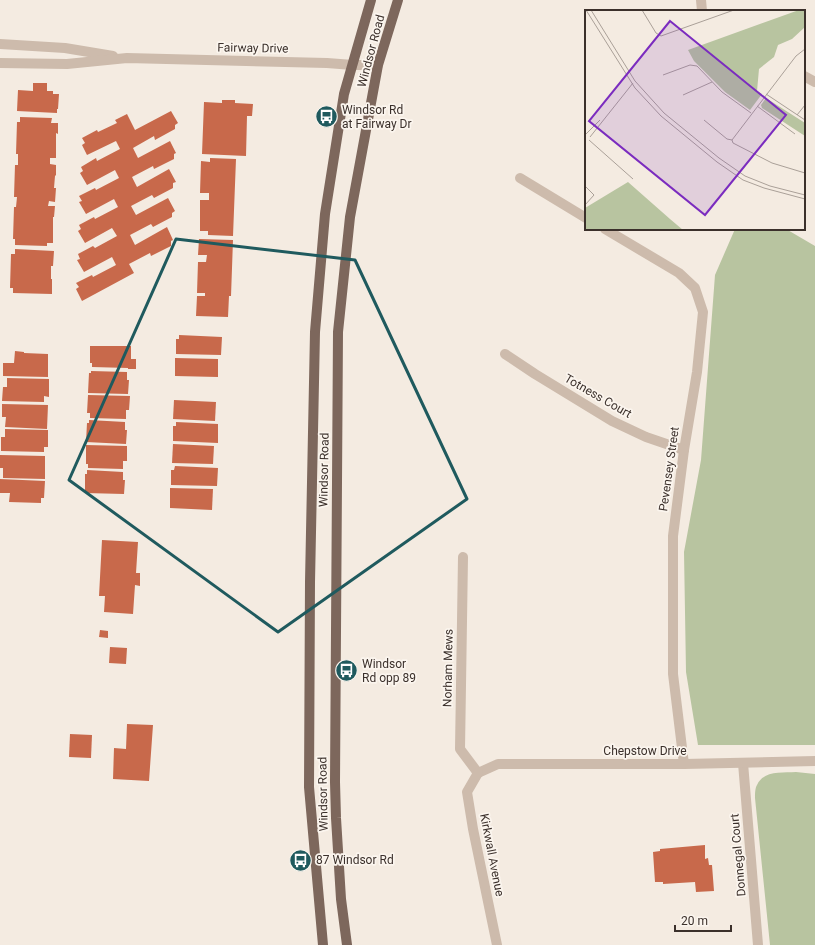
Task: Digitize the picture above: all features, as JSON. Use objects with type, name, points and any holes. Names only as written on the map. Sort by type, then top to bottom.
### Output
[{"type":"main road","name":"Windsor Road","points":[[323,945],[309,787],[310,582],[315,332],[325,214],[344,94],[371,0]]},
{"type":"main road","name":"Windsor Road","points":[[347,945],[341,899],[335,789],[338,332],[350,217],[378,65],[398,0]]},
{"type":"street","points":[[701,0],[702,10]]},
{"type":"street","name":"Fairway Drive","points":[[0,44],[65,48],[127,58]]},
{"type":"street","name":"Fairway Drive","points":[[0,63],[67,64],[127,58],[378,65]]},
{"type":"street","points":[[805,77],[815,82]]},
{"type":"street","points":[[520,178],[585,217]]},
{"type":"street","name":"Pevensey Street","points":[[607,230],[679,274],[695,288],[703,312],[697,372],[684,450],[673,536],[673,674],[684,764]]},
{"type":"street","name":"Totness Court","points":[[505,354],[612,421],[646,437],[684,450]]},
{"type":"street","name":"Norham Mews","points":[[463,557],[460,749],[478,773]]},
{"type":"street","name":"Chepstow Drive","points":[[478,773],[498,764],[684,764],[815,761]]},
{"type":"street","name":"Donnegal Court","points":[[743,763],[758,945]]},
{"type":"street","name":"Kirkwall Avenue","points":[[478,773],[467,792],[473,829],[497,945]]},
{"type":"highlighted area","points":[[176,239],[355,260],[467,499],[278,632],[69,480]]},
{"type":"green space","points":[[735,230],[788,230],[815,246],[815,745],[698,745],[686,672],[684,552],[701,460],[715,275]]},
{"type":"green space","points":[[796,772],[815,774],[815,945],[770,945],[755,789],[760,780],[764,777],[774,773]]},
{"type":"building","points":[[33,83],[47,83],[47,91],[53,91],[53,94],[59,94],[57,113],[17,111],[18,90],[33,91]]},
{"type":"building","points":[[222,100],[235,100],[235,103],[253,104],[252,116],[247,116],[246,156],[202,154],[204,102],[222,103]]},
{"type":"building","points":[[171,111],[178,123],[175,125],[175,129],[155,140],[154,136],[133,148],[138,158],[170,141],[176,153],[174,154],[174,159],[154,169],[153,166],[132,177],[137,187],[169,169],[176,182],[173,183],[173,188],[154,198],[152,195],[131,206],[136,215],[168,198],[175,211],[172,213],[172,217],[153,227],[151,224],[130,235],[135,245],[167,227],[173,240],[171,241],[171,246],[151,256],[150,253],[129,264],[134,273],[82,301],[76,289],[79,287],[76,283],[92,275],[93,277],[116,265],[112,257],[84,272],[77,260],[80,259],[78,254],[93,246],[95,248],[117,236],[112,228],[85,243],[78,231],[81,229],[79,225],[94,217],[95,219],[118,207],[114,199],[86,214],[79,202],[82,201],[79,196],[95,188],[96,190],[119,178],[115,170],[87,185],[80,173],[83,171],[81,167],[96,158],[97,161],[120,149],[116,141],[87,155],[82,145],[85,143],[82,138],[97,130],[98,132],[117,123],[115,120],[127,114],[135,130]]},
{"type":"building","points":[[20,117],[52,118],[51,123],[58,123],[58,134],[56,133],[56,158],[50,158],[50,164],[56,165],[54,188],[56,188],[55,202],[49,201],[48,206],[55,206],[53,217],[53,243],[47,243],[47,246],[15,245],[15,239],[13,239],[14,207],[16,207],[17,197],[14,197],[15,165],[18,165],[18,154],[16,154],[17,122],[20,122]]},
{"type":"building","points":[[210,158],[236,159],[233,236],[208,235],[208,231],[200,231],[200,200],[209,200],[209,193],[200,193],[201,161],[210,162]]},
{"type":"building","points":[[199,239],[233,240],[231,296],[229,296],[228,317],[196,316],[197,296],[205,296],[205,293],[197,293],[198,262],[206,262],[207,255],[198,255]]},
{"type":"building","points":[[15,249],[54,251],[53,266],[51,266],[52,294],[13,293],[13,288],[10,288],[11,254],[15,254]]},
{"type":"building","points":[[179,335],[222,337],[221,355],[176,354],[176,339],[179,339]]},
{"type":"building","points":[[90,346],[131,346],[131,359],[136,359],[136,369],[92,367],[92,363],[90,363]]},
{"type":"building","points":[[15,351],[48,354],[48,377],[3,376],[3,363],[14,363]]},
{"type":"building","points":[[175,358],[218,359],[218,377],[175,376]]},
{"type":"building","points":[[91,371],[127,372],[127,380],[129,380],[128,394],[88,393],[89,373],[91,373]]},
{"type":"building","points":[[7,378],[49,379],[49,397],[44,396],[44,402],[2,401],[3,387],[7,387]]},
{"type":"building","points":[[88,395],[130,396],[129,410],[126,410],[126,419],[90,418],[90,413],[87,413]]},
{"type":"building","points":[[174,400],[216,402],[215,421],[173,419]]},
{"type":"building","points":[[2,404],[48,405],[47,429],[5,427],[6,417],[2,417]]},
{"type":"building","points":[[89,420],[125,422],[125,430],[127,430],[126,444],[86,442],[87,423],[89,423]]},
{"type":"building","points":[[176,422],[218,424],[218,443],[173,441],[173,426],[176,426]]},
{"type":"building","points":[[5,429],[48,430],[48,447],[44,447],[44,452],[1,451],[1,437],[5,437]]},
{"type":"building","points":[[173,444],[214,446],[213,464],[172,463]]},
{"type":"building","points":[[86,445],[127,446],[127,461],[123,461],[123,469],[88,468],[88,464],[86,464]]},
{"type":"building","points":[[0,455],[45,456],[45,479],[3,478],[3,468],[0,468]]},
{"type":"building","points":[[175,466],[218,468],[217,486],[171,485],[171,470],[174,470]]},
{"type":"building","points":[[87,470],[123,472],[123,480],[125,480],[124,494],[85,493],[85,474],[87,474]]},
{"type":"building","points":[[0,479],[45,481],[44,498],[41,498],[41,503],[9,502],[10,493],[0,493]]},
{"type":"building","points":[[170,488],[213,489],[212,510],[170,508]]},
{"type":"building","points":[[102,540],[138,542],[136,573],[140,573],[140,586],[135,585],[133,614],[104,612],[105,596],[99,596]]},
{"type":"building","points":[[100,630],[108,631],[108,638],[99,637]]},
{"type":"building","points":[[110,647],[127,648],[126,664],[109,663]]},
{"type":"building","points":[[127,724],[153,725],[149,781],[113,779],[114,748],[126,749]]},
{"type":"building","points":[[70,734],[92,735],[91,758],[69,757]]},
{"type":"building","points":[[705,845],[705,859],[708,858],[709,865],[712,865],[714,891],[696,892],[695,882],[663,884],[663,882],[655,882],[653,852],[660,851],[660,849]]},
{"type":"place","name":"Windsor Rd at Fairway Dr","points":[[326,117]]},
{"type":"place","name":"Windsor Rd opp 89","points":[[347,671]]},
{"type":"place","name":"87 Windsor Rd","points":[[301,860]]}]
